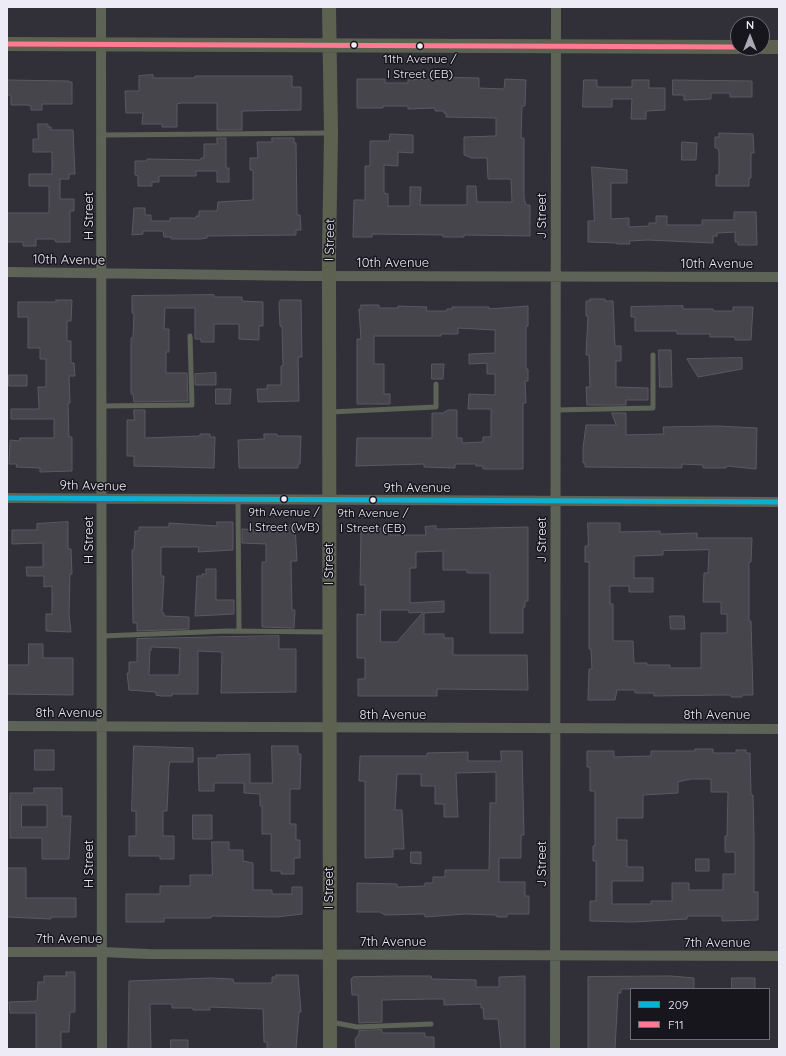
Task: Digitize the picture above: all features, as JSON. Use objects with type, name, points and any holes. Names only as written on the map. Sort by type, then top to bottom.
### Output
[{"type":"street","name":"H Street","points":[[101,7],[102,1049]]},
{"type":"street","name":"I Street","points":[[329,7],[331,133],[329,276],[330,1049]]},
{"type":"street","name":"J Street","points":[[555,1049],[556,7]]},
{"type":"street","points":[[7,44],[730,47]]},
{"type":"street","name":"10th Avenue","points":[[7,272],[329,276],[779,277]]},
{"type":"street","name":"9th Avenue","points":[[7,498],[779,502]]},
{"type":"street","name":"8th Avenue","points":[[7,726],[779,729]]},
{"type":"street","name":"7th Avenue","points":[[7,952],[102,952],[148,954],[779,956]]},
{"type":"lane","points":[[102,135],[331,133]]},
{"type":"lane","points":[[102,406],[192,405],[190,336]]},
{"type":"lane","points":[[555,410],[653,408],[653,355]]},
{"type":"lane","points":[[329,412],[436,407],[436,384]]},
{"type":"lane","points":[[238,500],[239,631]]},
{"type":"lane","points":[[102,636],[239,631],[329,632]]},
{"type":"lane","points":[[330,1022],[357,1027],[431,1024]]},
{"type":"building","points":[[153,75],[153,78],[195,78],[195,76],[292,76],[292,87],[301,87],[301,110],[242,111],[242,130],[217,130],[217,103],[181,103],[177,104],[177,127],[162,127],[162,124],[142,124],[143,113],[126,113],[125,91],[139,91],[139,76]]},
{"type":"building","points":[[432,77],[479,78],[479,88],[504,89],[505,79],[526,80],[525,106],[522,106],[521,138],[524,138],[524,198],[526,205],[530,205],[530,236],[464,235],[464,237],[443,237],[443,235],[372,234],[372,237],[353,237],[354,200],[365,200],[365,166],[370,166],[370,141],[389,141],[390,134],[413,135],[413,153],[398,152],[398,166],[384,165],[384,193],[388,194],[388,206],[410,206],[410,187],[421,187],[420,205],[467,205],[467,186],[476,186],[477,202],[512,202],[511,179],[488,179],[487,158],[472,158],[464,155],[464,137],[496,136],[496,118],[446,117],[446,113],[444,113],[444,111],[435,111],[435,108],[408,109],[408,106],[357,108],[357,79],[385,79],[385,83],[408,83],[408,80],[431,79]]},
{"type":"building","points":[[7,80],[72,82],[72,104],[42,104],[42,110],[31,110],[31,106],[27,105],[11,105],[11,95],[7,95]]},
{"type":"building","points":[[584,80],[597,80],[597,87],[632,87],[632,80],[649,80],[649,88],[665,88],[665,110],[646,111],[646,119],[631,119],[632,99],[612,99],[612,107],[583,107]]},
{"type":"building","points":[[673,80],[752,81],[752,97],[730,97],[730,93],[711,93],[711,99],[684,100],[684,95],[673,95]]},
{"type":"building","points":[[38,124],[48,124],[48,127],[51,127],[51,130],[73,130],[75,174],[69,174],[69,179],[60,179],[60,199],[74,199],[74,211],[70,211],[70,242],[56,242],[54,239],[36,239],[36,246],[23,246],[23,242],[7,242],[7,213],[49,213],[49,186],[29,186],[29,174],[52,174],[52,152],[33,152],[33,139],[38,139]]},
{"type":"building","points":[[719,133],[753,134],[754,153],[751,153],[751,178],[749,178],[749,186],[716,186],[716,175],[719,175],[719,153],[718,148],[715,148],[715,137],[719,137]]},
{"type":"building","points":[[217,138],[226,138],[226,168],[229,168],[229,182],[217,182],[217,171],[196,171],[196,176],[159,176],[159,182],[152,182],[152,186],[138,186],[138,176],[135,175],[135,161],[147,161],[147,159],[201,160],[201,158],[204,158],[204,144],[217,144]]},
{"type":"building","points":[[272,138],[294,138],[294,143],[296,143],[297,215],[300,215],[301,230],[296,230],[296,235],[207,236],[207,238],[201,239],[171,239],[171,237],[164,237],[163,231],[143,231],[143,234],[132,235],[134,208],[145,208],[145,215],[151,215],[151,221],[170,221],[170,218],[196,218],[196,216],[199,216],[199,211],[217,211],[218,202],[253,200],[253,170],[250,170],[250,158],[258,158],[257,142],[272,142]]},
{"type":"building","points":[[682,142],[697,143],[696,160],[682,160]]},
{"type":"building","points":[[592,167],[627,170],[627,183],[611,183],[611,219],[629,218],[629,227],[649,226],[649,223],[656,223],[656,216],[667,216],[667,225],[702,225],[702,220],[734,220],[734,212],[756,212],[757,245],[738,245],[738,242],[735,242],[735,232],[717,233],[717,236],[713,236],[713,243],[648,240],[629,241],[630,244],[588,242],[588,221],[594,221]]},
{"type":"building","points":[[214,295],[214,297],[242,297],[242,301],[263,302],[263,326],[259,326],[259,340],[239,339],[239,324],[214,324],[214,342],[201,342],[201,339],[195,339],[195,308],[165,308],[164,329],[169,329],[169,352],[166,352],[166,373],[187,373],[188,401],[134,402],[133,394],[131,394],[131,338],[133,338],[134,313],[132,313],[132,296]]},
{"type":"building","points":[[590,299],[605,299],[605,301],[613,301],[615,346],[621,346],[621,361],[616,361],[616,387],[648,388],[648,400],[626,400],[626,405],[587,405],[586,387],[590,387],[589,355],[586,355],[588,316],[586,316],[586,301],[590,301]]},
{"type":"building","points":[[56,300],[72,300],[71,321],[67,321],[67,341],[71,341],[71,363],[74,363],[75,376],[69,376],[70,403],[68,403],[69,437],[72,437],[72,471],[40,472],[40,468],[16,467],[17,464],[9,464],[10,440],[19,441],[20,438],[54,438],[54,419],[11,419],[11,409],[39,409],[38,387],[46,387],[46,359],[40,359],[40,348],[28,348],[28,317],[18,317],[18,302],[56,302]]},
{"type":"building","points":[[281,300],[301,300],[302,357],[298,357],[299,401],[258,402],[257,389],[267,389],[267,385],[281,385],[281,366],[283,366],[282,327],[280,326],[279,302]]},
{"type":"building","points":[[361,305],[379,305],[379,308],[398,308],[398,306],[427,307],[426,311],[447,311],[447,309],[452,309],[452,307],[489,307],[489,309],[528,306],[528,326],[526,326],[526,369],[528,369],[528,381],[525,381],[526,403],[523,403],[523,469],[483,469],[483,466],[476,466],[476,464],[455,464],[455,468],[424,467],[424,464],[356,466],[357,438],[432,438],[432,413],[443,413],[448,410],[457,410],[457,438],[462,438],[462,443],[483,442],[483,437],[491,437],[491,409],[468,409],[469,394],[495,395],[495,374],[487,374],[487,363],[469,364],[469,354],[495,353],[495,330],[458,328],[458,334],[441,334],[441,336],[374,336],[374,364],[384,364],[384,394],[390,394],[390,404],[357,404],[357,339],[361,339],[359,309],[361,309]]},
{"type":"building","points":[[683,306],[683,309],[713,309],[713,311],[733,311],[733,307],[753,307],[751,340],[735,340],[735,337],[710,337],[710,334],[677,334],[677,331],[635,331],[635,317],[631,317],[631,307]]},
{"type":"building","points":[[659,350],[671,350],[672,387],[660,387]]},
{"type":"building","points":[[742,358],[742,369],[698,377],[687,359]]},
{"type":"building","points":[[432,364],[444,364],[443,379],[432,379]]},
{"type":"building","points":[[216,373],[216,385],[195,385],[195,374]]},
{"type":"building","points":[[9,375],[27,375],[27,386],[9,386]]},
{"type":"building","points":[[216,389],[231,389],[230,404],[216,404]]},
{"type":"building","points":[[134,410],[145,410],[145,438],[200,436],[200,434],[210,434],[210,437],[215,437],[214,468],[134,466],[134,456],[127,456],[127,420],[134,420]]},
{"type":"building","points":[[612,413],[626,413],[626,435],[664,434],[663,427],[718,426],[757,428],[756,469],[727,466],[726,468],[703,468],[703,465],[682,464],[682,468],[585,467],[585,463],[583,463],[583,448],[586,425],[616,425]]},
{"type":"building","points":[[264,434],[277,434],[277,436],[301,436],[300,464],[298,464],[298,468],[239,468],[238,440],[264,439]]},
{"type":"building","points":[[68,522],[68,549],[71,549],[72,574],[70,574],[69,614],[71,632],[46,631],[46,614],[52,614],[52,586],[44,587],[44,576],[27,576],[26,567],[43,567],[43,543],[12,544],[12,530],[37,530],[37,524]]},
{"type":"building","points":[[217,522],[233,522],[233,550],[198,552],[199,547],[161,547],[161,576],[164,576],[162,613],[164,613],[164,616],[189,617],[189,629],[137,631],[137,623],[133,623],[132,550],[134,550],[135,531],[139,531],[139,527],[169,527],[169,523],[217,526]]},
{"type":"building","points":[[588,523],[620,523],[620,532],[660,531],[660,534],[697,533],[697,538],[752,538],[751,562],[749,562],[749,621],[751,621],[753,695],[742,695],[742,697],[731,697],[731,695],[654,696],[654,693],[635,693],[635,690],[617,690],[615,700],[588,700],[589,669],[592,669],[591,649],[589,649],[589,562],[585,562],[585,546],[588,546]],"holes":[[[709,550],[708,573],[704,573],[703,602],[721,602],[721,614],[727,614],[727,633],[701,633],[701,668],[670,668],[670,665],[647,665],[647,663],[634,663],[633,641],[613,641],[613,604],[610,604],[610,586],[629,586],[629,592],[653,592],[653,578],[634,578],[634,556],[663,555],[663,551]]]},
{"type":"building","points":[[259,525],[295,525],[297,561],[291,561],[292,610],[295,610],[294,628],[262,627],[262,562],[266,562],[266,544],[242,543],[242,529],[259,530]]},
{"type":"building","points":[[436,526],[436,529],[442,529],[528,527],[528,601],[525,601],[525,607],[523,607],[523,633],[490,633],[490,573],[467,573],[467,570],[443,570],[443,551],[416,552],[416,568],[410,568],[410,603],[444,601],[444,612],[424,613],[424,634],[444,634],[444,638],[453,638],[453,655],[527,655],[528,690],[437,689],[437,696],[358,696],[358,679],[365,679],[365,658],[357,658],[357,614],[365,615],[365,585],[360,585],[361,528],[390,528],[390,535],[426,535],[425,527]],"holes":[[[381,610],[409,610],[409,613],[423,612],[397,642],[381,642]]]},
{"type":"building","points":[[206,569],[216,569],[216,600],[234,600],[234,614],[195,616],[197,576],[206,574]]},
{"type":"building","points":[[670,616],[684,616],[685,629],[671,629]]},
{"type":"building","points":[[279,636],[279,649],[296,649],[296,692],[221,693],[222,652],[198,651],[198,694],[172,694],[172,696],[161,696],[156,695],[156,692],[129,690],[127,673],[129,673],[129,662],[137,662],[137,639]],"holes":[[[151,647],[180,648],[179,675],[149,675]]]},
{"type":"building","points":[[29,644],[43,644],[43,658],[73,658],[73,695],[7,694],[7,665],[28,665]]},
{"type":"building","points":[[134,746],[193,748],[193,762],[170,762],[169,766],[167,811],[163,811],[163,836],[174,836],[174,859],[160,859],[160,856],[129,856],[129,836],[136,836],[136,811],[132,811]]},
{"type":"building","points":[[272,746],[298,746],[298,754],[301,754],[300,789],[290,789],[290,824],[296,824],[296,840],[300,840],[300,858],[294,858],[294,874],[281,874],[281,871],[271,871],[271,834],[262,834],[262,806],[260,806],[260,794],[244,793],[244,783],[214,783],[214,791],[199,791],[198,758],[217,758],[217,755],[250,754],[250,783],[272,783]]},
{"type":"building","points":[[695,749],[713,749],[713,753],[736,753],[736,750],[746,750],[746,753],[750,753],[751,795],[753,795],[754,892],[758,892],[758,920],[722,921],[722,916],[687,916],[687,919],[633,922],[590,921],[590,901],[596,901],[596,861],[593,861],[593,846],[595,846],[595,791],[590,791],[590,767],[587,767],[587,751],[614,751],[614,757],[651,756],[651,751],[695,751]],"holes":[[[692,779],[711,779],[711,792],[728,792],[725,852],[735,852],[735,874],[723,874],[723,890],[689,890],[689,883],[672,883],[672,901],[651,901],[651,904],[612,904],[612,881],[643,881],[643,867],[627,867],[627,840],[617,840],[617,818],[643,818],[643,795],[678,793],[678,782]]]},
{"type":"building","points":[[35,750],[54,750],[54,770],[35,770]]},
{"type":"building","points":[[501,751],[522,751],[524,835],[521,835],[521,858],[499,858],[499,882],[525,882],[525,896],[529,896],[529,914],[507,914],[507,917],[497,917],[496,915],[465,914],[425,917],[425,914],[385,915],[380,912],[357,912],[357,883],[397,884],[397,887],[425,886],[425,883],[433,883],[433,877],[445,877],[445,870],[489,870],[490,803],[496,803],[496,772],[456,773],[458,817],[444,817],[444,804],[435,804],[435,786],[421,786],[421,774],[397,774],[395,810],[402,810],[404,849],[393,849],[393,857],[365,858],[365,781],[359,781],[360,756],[427,756],[427,753],[468,752],[468,761],[501,761]]},
{"type":"building","points":[[34,788],[62,788],[62,816],[71,816],[69,859],[42,859],[42,838],[10,838],[10,793],[34,793]],"holes":[[[22,805],[47,805],[47,827],[22,827]]]},
{"type":"building","points":[[193,815],[212,815],[212,839],[193,839]]},
{"type":"building","points":[[212,842],[229,842],[229,850],[243,850],[243,861],[253,863],[253,890],[272,890],[272,894],[292,894],[292,887],[302,887],[302,914],[277,917],[211,916],[211,918],[164,918],[164,922],[126,922],[126,894],[160,894],[160,886],[190,886],[190,875],[212,875]]},
{"type":"building","points":[[411,852],[421,852],[421,864],[411,863]]},
{"type":"building","points":[[696,859],[709,859],[709,871],[696,871]]},
{"type":"building","points":[[7,868],[26,868],[26,898],[76,898],[76,917],[51,917],[51,919],[7,917]]},
{"type":"building","points":[[66,972],[75,972],[75,1012],[70,1012],[69,1032],[61,1032],[61,1049],[36,1049],[36,1013],[10,1013],[9,1002],[37,1001],[38,982],[44,982],[44,976],[66,976]]},
{"type":"building","points":[[276,975],[298,975],[301,1012],[299,1012],[296,1049],[267,1049],[267,1042],[264,1042],[263,1009],[210,1007],[210,1010],[193,1010],[193,1008],[172,1008],[172,1004],[150,1004],[151,1049],[128,1049],[129,981],[210,978],[233,979],[234,983],[272,983],[272,977],[276,977]]},
{"type":"building","points":[[431,976],[432,979],[476,980],[476,987],[499,987],[499,977],[525,976],[525,1049],[501,1049],[498,1019],[484,1019],[481,1004],[444,1005],[444,999],[382,1000],[382,1022],[359,1023],[358,995],[352,995],[351,979],[353,977]]},
{"type":"building","points":[[671,976],[694,978],[694,988],[621,989],[621,993],[618,993],[615,1049],[588,1049],[588,977]]},
{"type":"building","points":[[732,978],[755,978],[755,988],[732,988]]},
{"type":"building","points":[[382,1030],[382,1033],[425,1033],[425,1037],[434,1037],[434,1049],[356,1049],[355,1039],[359,1034],[359,1031]]},
{"type":"building","points":[[171,1040],[188,1040],[188,1049],[171,1049]]},
{"type":"transit line","name":"F11","points":[[7,44],[730,47]]},
{"type":"transit line","name":"209","points":[[7,498],[779,502]]},
{"type":"place","name":"11th Avenue / I Street (EB)","points":[[420,46]]},
{"type":"place","name":"9th Avenue / I Street (WB)","points":[[284,499]]},
{"type":"place","name":"9th Avenue / I Street (EB)","points":[[373,500]]}]
